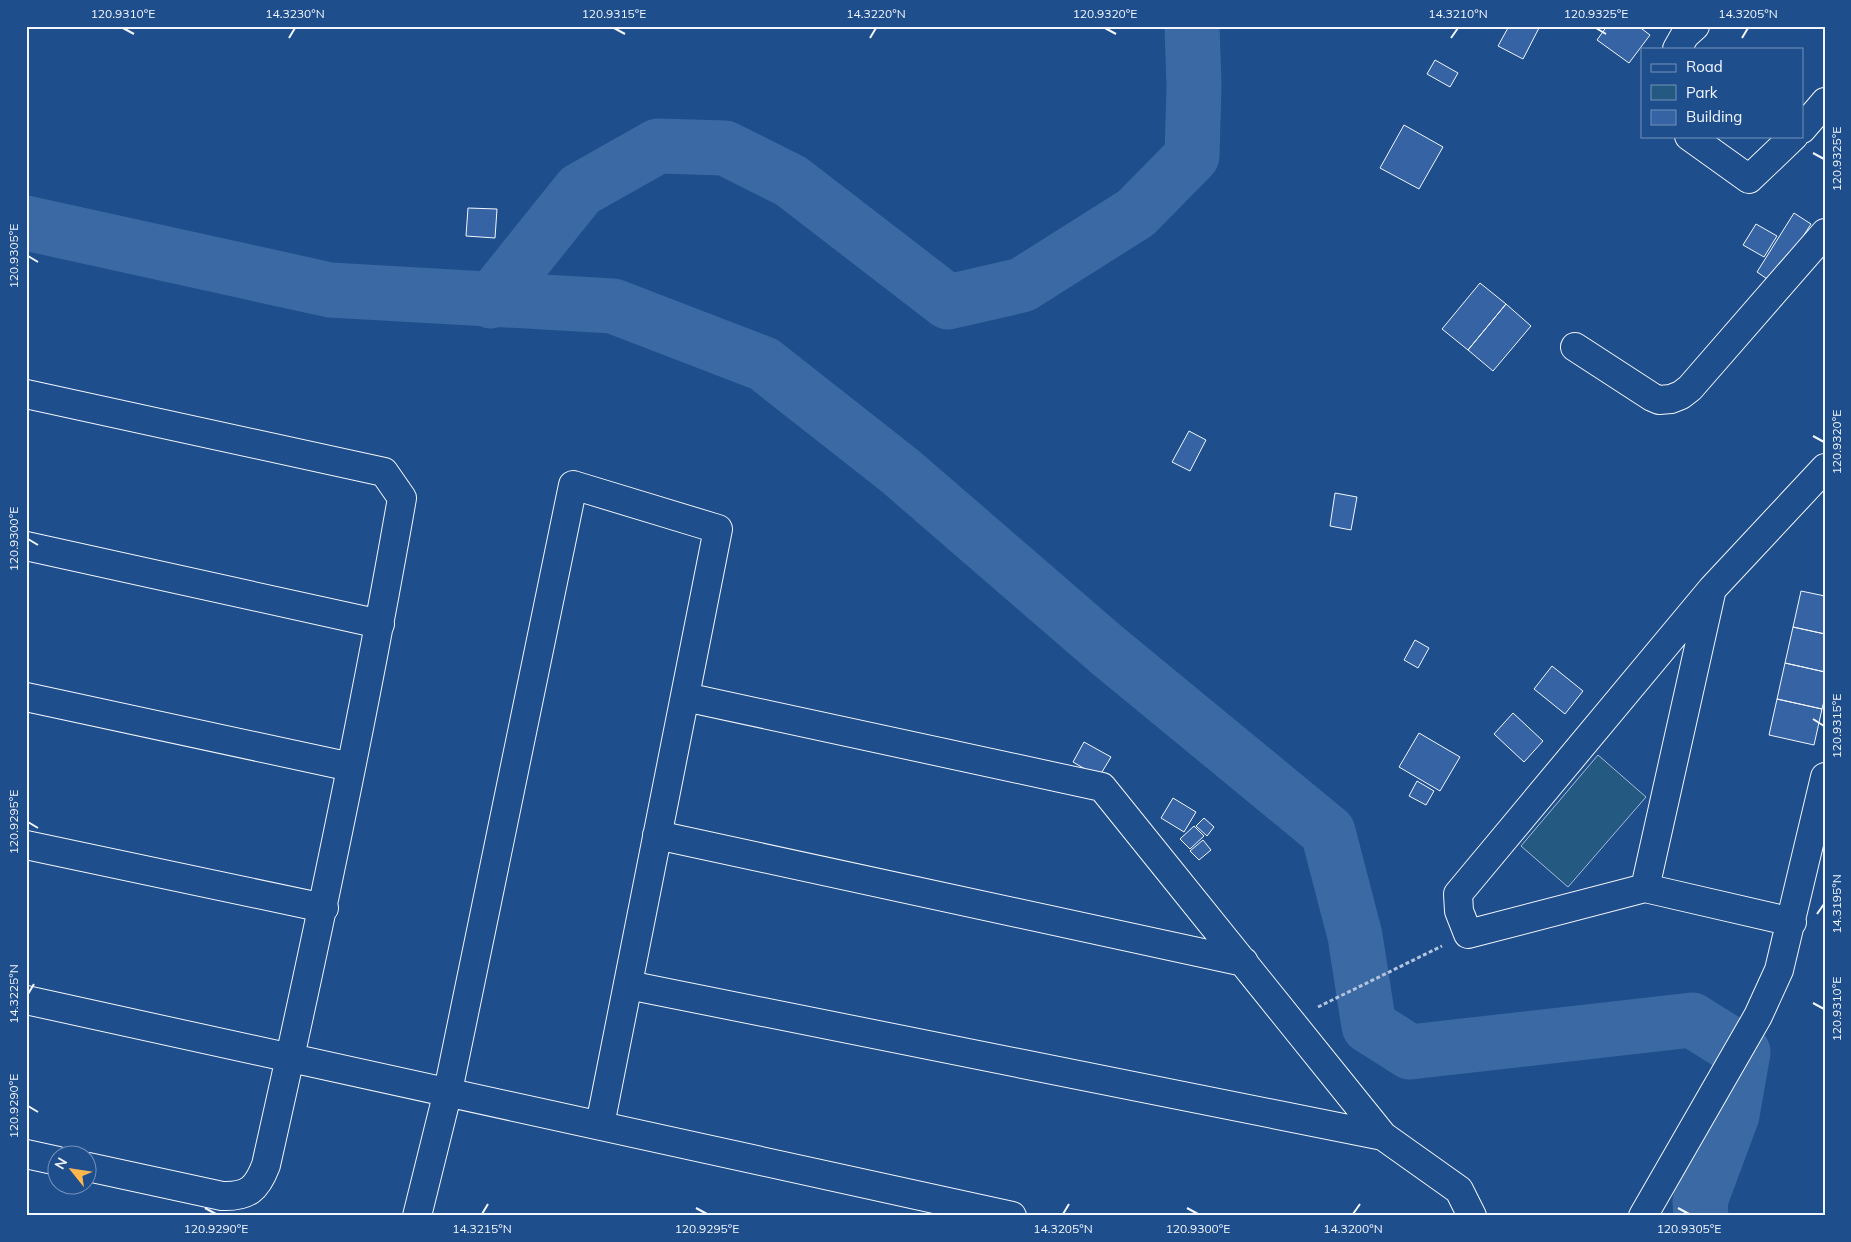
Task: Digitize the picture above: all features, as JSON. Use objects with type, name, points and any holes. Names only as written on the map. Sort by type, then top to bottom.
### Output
[{"type":"street","points":[[1678,48],[1685,34],[1695,26]]},
{"type":"street","points":[[1692,138],[1750,179],[1795,138]]},
{"type":"street","points":[[1574,347],[1652,397],[1664,400],[1677,398],[1702,376],[1825,233]]},
{"type":"street","points":[[26,394],[384,472],[402,498],[380,624],[324,908],[260,1179],[252,1189],[239,1197],[222,1196],[98,1169]]},
{"type":"street","points":[[1792,922],[1645,888],[1468,934],[1459,911],[1458,894],[1712,589],[1825,468]]},
{"type":"street","points":[[417,1216],[448,1091],[573,485],[718,529],[600,1125]]},
{"type":"street","points":[[26,546],[380,624]]},
{"type":"street","points":[[1645,888],[1712,589]]},
{"type":"street","points":[[26,697],[351,767]]},
{"type":"street","points":[[685,697],[1102,787],[1383,1136],[1459,1190],[1472,1216]]},
{"type":"street","points":[[1643,1216],[1758,1016],[1778,970],[1792,922],[1825,777]]},
{"type":"street","points":[[657,835],[1244,962]]},
{"type":"street","points":[[26,845],[324,908]]},
{"type":"street","points":[[628,985],[1383,1136]]},
{"type":"street","points":[[26,1000],[1012,1216]]},
{"type":"street","points":[[26,1154],[48,1159]]},
{"type":"path","points":[[1340,994],[1428,953]]},
{"type":"green space","points":[[1598,755],[1646,797],[1568,887],[1521,846]]},
{"type":"building","points":[[1509,26],[1540,26],[1523,59],[1498,46]]},
{"type":"building","points":[[1607,26],[1638,26],[1650,35],[1629,63],[1597,40]]},
{"type":"building","points":[[1435,60],[1458,73],[1450,87],[1427,74]]},
{"type":"building","points":[[1404,125],[1443,147],[1419,189],[1380,168]]},
{"type":"building","points":[[468,208],[497,209],[495,238],[466,236]]},
{"type":"building","points":[[1794,213],[1811,224],[1773,283],[1757,272]]},
{"type":"building","points":[[1756,224],[1777,236],[1764,257],[1743,245]]},
{"type":"building","points":[[1480,283],[1506,304],[1468,350],[1442,329]]},
{"type":"building","points":[[1506,304],[1531,326],[1493,371],[1468,350]]},
{"type":"building","points":[[1189,431],[1206,440],[1190,471],[1172,462]]},
{"type":"building","points":[[1335,493],[1357,497],[1351,530],[1330,526]]},
{"type":"building","points":[[1801,591],[1825,596],[1825,634],[1793,627]]},
{"type":"building","points":[[1793,627],[1825,634],[1825,672],[1785,663]]},
{"type":"building","points":[[1415,640],[1429,648],[1418,668],[1404,660]]},
{"type":"building","points":[[1785,663],[1825,672],[1825,697],[1822,709],[1777,699]]},
{"type":"building","points":[[1552,666],[1583,691],[1565,714],[1534,689]]},
{"type":"building","points":[[1777,699],[1822,709],[1814,745],[1769,735]]},
{"type":"building","points":[[1513,713],[1543,741],[1524,762],[1494,734]]},
{"type":"building","points":[[1419,733],[1460,757],[1440,791],[1399,767]]},
{"type":"building","points":[[1084,742],[1111,757],[1099,777],[1073,762]]},
{"type":"building","points":[[1417,781],[1434,791],[1426,805],[1409,796]]},
{"type":"building","points":[[1173,798],[1196,812],[1184,832],[1161,818]]},
{"type":"building","points":[[1204,818],[1214,827],[1207,836],[1196,826]]},
{"type":"building","points":[[1194,826],[1204,836],[1190,849],[1180,839]]},
{"type":"building","points":[[1203,840],[1211,850],[1199,860],[1190,851]]},
{"type":"waterway","points":[[491,301],[580,190],[658,146],[725,148],[791,181],[948,302],[1022,285],[1136,213],[1192,156],[1194,86],[1192,26]]},
{"type":"waterway","points":[[26,223],[330,290],[613,306],[764,364],[900,471],[1107,650],[1328,832],[1355,936],[1369,1026],[1410,1052],[1692,1020],[1743,1052],[1732,1115],[1700,1201],[1701,1216]]}]
